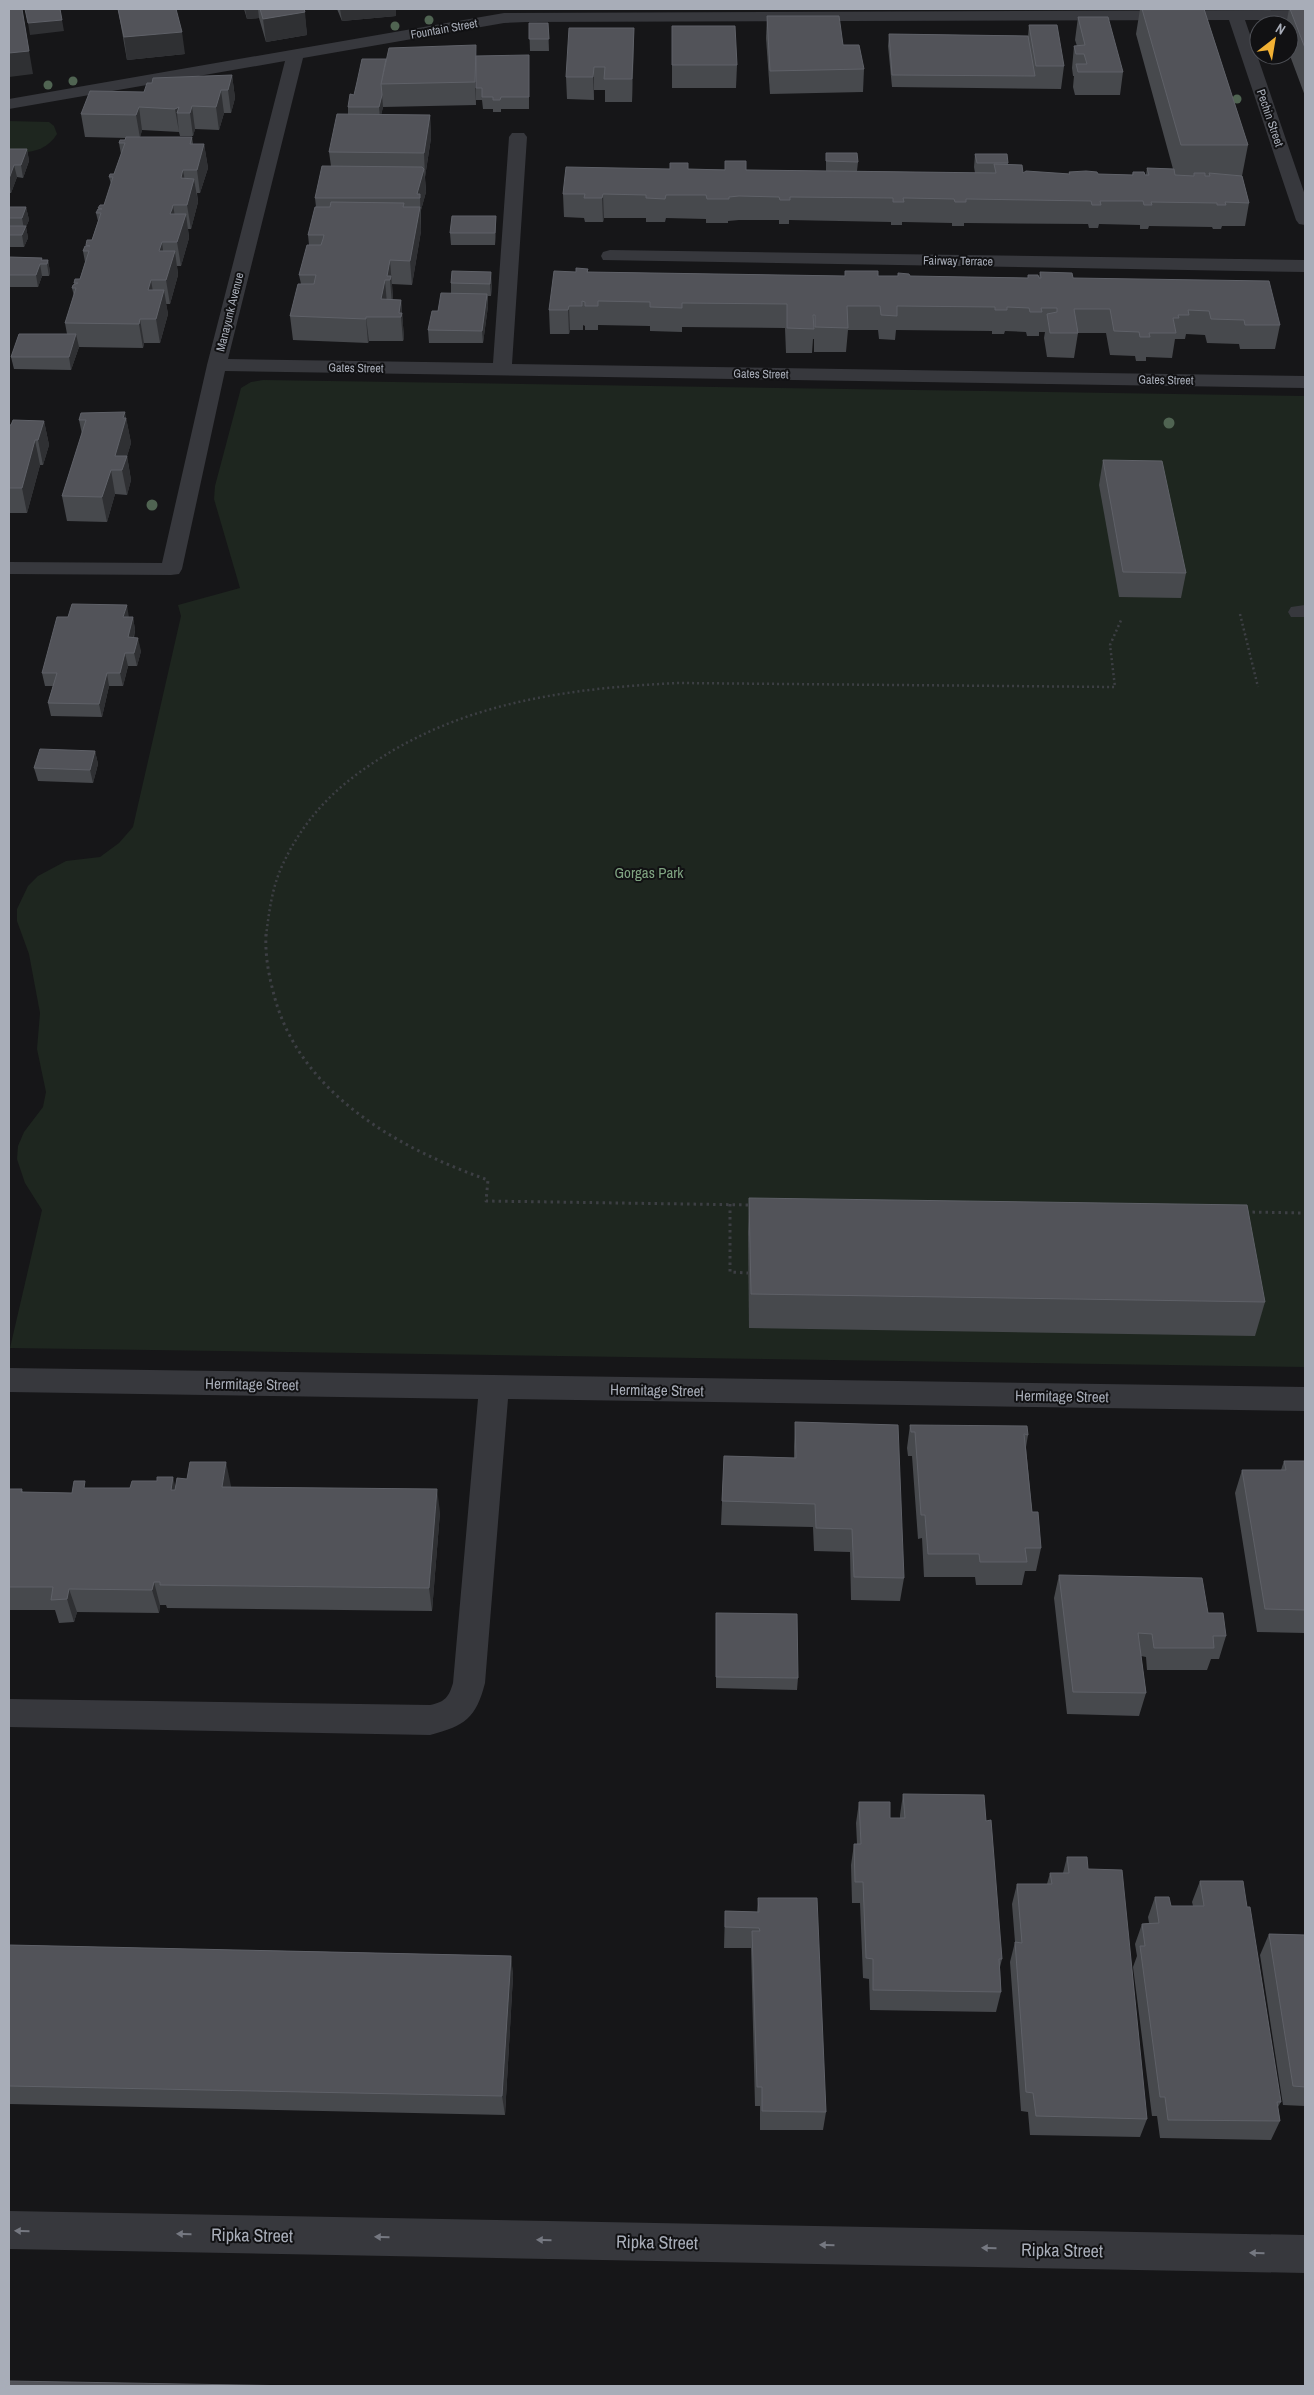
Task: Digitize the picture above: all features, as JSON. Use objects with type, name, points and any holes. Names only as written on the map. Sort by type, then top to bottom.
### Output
[{"type":"street","name":"Fountain Street","points":[[9,104],[504,18],[526,16],[825,12],[1305,15]]},
{"type":"street","name":"Pechin Street","points":[[1234,15],[1305,220]]},
{"type":"street","name":"Manayunk Avenue","points":[[9,568],[171,569],[217,365],[295,55]]},
{"type":"street","points":[[502,370],[518,138]]},
{"type":"street","name":"Fairway Terrace","points":[[610,256],[1305,266]]},
{"type":"street","name":"Gates Street","points":[[217,365],[1305,382]]},
{"type":"street","name":"Hermitage Street","points":[[9,1380],[1305,1399]]},
{"type":"street","points":[[9,1713],[430,1720],[454,1714],[464,1702],[469,1683],[494,1388]]},
{"type":"street","name":"Ripka Street","points":[[9,2230],[1305,2254]]},
{"type":"path","points":[[1240,614],[1258,687]]},
{"type":"path","points":[[758,1205],[486,1201],[488,1180],[457,1170],[408,1146],[370,1123],[336,1096],[311,1069],[285,1031],[270,989],[265,948],[268,905],[281,866],[299,832],[333,795],[359,773],[396,748],[473,713],[515,701],[559,692],[611,685],[679,683],[1115,686],[1110,645],[1122,618]]},
{"type":"path","points":[[1245,1203],[1248,1219]]},
{"type":"path","points":[[730,1204],[730,1272],[748,1273]]},
{"type":"path","points":[[1239,1212],[1305,1213]]},
{"type":"green space","points":[[9,121],[49,122],[54,126],[57,134],[53,140],[42,148],[29,152],[9,151]]},
{"type":"green space","name":"Gorgas Park","points":[[263,380],[1305,396],[1305,1367],[10,1348],[42,1210],[25,1183],[17,1159],[18,1146],[24,1132],[43,1107],[46,1092],[37,1049],[40,1013],[29,954],[17,921],[17,909],[28,886],[38,876],[66,861],[100,857],[119,843],[133,827],[181,616],[178,605],[240,588],[214,499],[215,486],[241,388],[251,382]]},
{"type":"building","points":[[9,9],[22,9],[29,51],[9,53]]},
{"type":"building","points":[[25,9],[60,9],[62,20],[28,23]]},
{"type":"building","points":[[118,9],[176,9],[182,32],[124,37]]},
{"type":"building","points":[[260,9],[304,9],[305,12],[263,19]]},
{"type":"building","points":[[1142,9],[1204,9],[1248,145],[1181,145]]},
{"type":"building","points":[[1290,9],[1305,9],[1305,48],[1299,32],[1299,15],[1292,15]]},
{"type":"building","points":[[767,16],[839,16],[843,45],[859,45],[864,69],[770,71]]},
{"type":"building","points":[[1078,17],[1108,17],[1123,72],[1078,72],[1076,64],[1087,64],[1084,54],[1076,54],[1074,46],[1085,45]]},
{"type":"building","points":[[529,23],[548,23],[549,39],[529,39]]},
{"type":"building","points":[[1029,25],[1057,25],[1064,66],[1036,66]]},
{"type":"building","points":[[672,26],[735,26],[737,65],[672,65]]},
{"type":"building","points":[[569,28],[634,28],[632,79],[604,79],[605,67],[594,67],[593,77],[566,77]]},
{"type":"building","points":[[889,34],[1028,36],[1035,76],[892,75]]},
{"type":"building","points":[[476,45],[475,82],[381,84],[389,48]]},
{"type":"building","points":[[529,55],[529,97],[501,97],[500,100],[493,100],[493,97],[482,97],[482,88],[476,88],[476,56]]},
{"type":"building","points":[[362,59],[386,59],[379,107],[348,107],[350,94],[354,95]]},
{"type":"building","points":[[232,75],[228,90],[221,90],[216,107],[192,106],[190,113],[177,113],[179,107],[175,109],[139,107],[136,115],[81,114],[90,91],[144,92],[147,83],[152,83],[153,78]]},
{"type":"building","points":[[337,114],[430,115],[424,153],[329,152]]},
{"type":"building","points":[[126,137],[192,137],[190,144],[204,144],[197,170],[183,170],[182,173],[181,178],[194,179],[187,205],[173,205],[170,214],[186,214],[177,242],[162,242],[159,251],[175,251],[166,280],[151,280],[148,290],[164,290],[156,319],[140,319],[139,324],[65,323],[76,288],[72,288],[73,285],[78,283],[74,283],[75,279],[80,279],[89,251],[83,251],[85,246],[90,246],[86,245],[87,240],[92,240],[101,213],[96,213],[98,209],[102,209],[98,208],[100,205],[104,205],[113,177],[109,177],[110,174],[114,174],[125,143],[119,143],[120,140],[125,140]]},
{"type":"building","points":[[9,149],[27,149],[21,165],[14,165],[9,179]]},
{"type":"building","points":[[826,153],[857,153],[858,162],[826,161]]},
{"type":"building","points":[[975,154],[1007,154],[1008,163],[977,163]]},
{"type":"building","points":[[725,161],[746,161],[746,170],[996,173],[994,164],[1022,165],[1023,173],[1026,171],[1070,174],[1069,172],[1086,171],[1097,172],[1098,174],[1133,175],[1133,172],[1144,172],[1145,175],[1149,175],[1147,168],[1174,169],[1175,175],[1194,176],[1194,173],[1205,173],[1205,176],[1210,176],[1209,173],[1242,176],[1249,203],[1225,202],[1226,205],[1217,205],[1217,203],[1151,202],[1152,205],[1144,205],[1143,201],[1100,201],[1101,205],[1092,205],[1091,201],[966,199],[966,202],[955,202],[954,199],[903,198],[904,202],[893,202],[893,198],[790,197],[790,200],[780,200],[779,197],[739,196],[729,197],[729,199],[707,199],[706,195],[666,195],[665,199],[646,198],[646,195],[603,194],[602,198],[584,198],[585,194],[563,194],[566,167],[670,169],[670,163],[688,163],[688,169],[725,170]]},
{"type":"building","points":[[322,166],[422,167],[424,169],[417,194],[420,194],[420,198],[315,198]]},
{"type":"building","points":[[331,202],[404,203],[403,207],[420,207],[410,261],[390,260],[387,276],[391,276],[390,280],[385,280],[381,299],[401,300],[399,313],[402,313],[401,317],[366,317],[366,319],[290,316],[298,284],[314,284],[316,275],[299,275],[307,245],[321,245],[324,235],[308,235],[315,207],[330,207]]},
{"type":"building","points":[[9,207],[26,207],[22,218],[9,218]]},
{"type":"building","points":[[452,216],[496,216],[495,233],[450,233]]},
{"type":"building","points":[[9,226],[26,226],[22,235],[9,235]]},
{"type":"building","points":[[9,257],[42,258],[41,260],[48,260],[47,264],[40,264],[36,275],[9,275]]},
{"type":"building","points":[[576,268],[588,269],[587,272],[845,276],[845,271],[878,271],[878,276],[898,276],[898,273],[909,274],[910,276],[1028,278],[1028,275],[1038,275],[1041,278],[1040,272],[1072,273],[1073,278],[1269,281],[1280,325],[1245,325],[1244,320],[1211,319],[1209,311],[1188,310],[1189,315],[1178,315],[1179,318],[1173,318],[1176,333],[1149,333],[1150,337],[1140,337],[1139,332],[1114,331],[1110,309],[1074,309],[1078,333],[1050,333],[1047,314],[1057,312],[1057,308],[1041,308],[1042,312],[1030,312],[1029,308],[1007,307],[1007,310],[995,310],[995,307],[897,306],[897,316],[881,315],[880,306],[847,306],[848,328],[815,327],[815,315],[813,315],[814,329],[787,328],[787,304],[682,303],[682,308],[650,307],[650,302],[598,301],[598,306],[585,306],[585,302],[582,301],[582,306],[569,306],[568,310],[549,310],[554,271],[576,272]]},
{"type":"building","points":[[452,271],[491,272],[490,284],[451,283]]},
{"type":"building","points":[[441,293],[487,294],[482,331],[428,330],[432,311],[438,311]]},
{"type":"building","points":[[19,334],[76,334],[69,357],[11,357]]},
{"type":"building","points":[[125,412],[123,418],[126,418],[115,456],[127,456],[122,470],[111,470],[102,497],[62,496],[86,420],[79,420],[81,413]]},
{"type":"building","points":[[13,420],[44,421],[38,440],[35,440],[22,488],[9,488],[9,425],[11,425]]},
{"type":"building","points":[[1103,460],[1162,461],[1186,573],[1123,572]]},
{"type":"building","points":[[72,604],[127,605],[123,617],[133,617],[128,637],[138,638],[134,653],[125,653],[120,673],[107,673],[99,704],[48,703],[57,673],[42,673],[57,617],[68,617]]},
{"type":"building","points":[[40,749],[95,751],[90,770],[34,768]]},
{"type":"building","points":[[749,1198],[1247,1205],[1265,1302],[751,1294]]},
{"type":"building","points":[[795,1422],[898,1425],[904,1578],[854,1577],[852,1529],[816,1528],[815,1504],[722,1501],[724,1456],[796,1458]]},
{"type":"building","points":[[910,1425],[1027,1426],[1028,1435],[1024,1434],[1032,1512],[1038,1512],[1041,1548],[1025,1548],[1027,1562],[980,1562],[979,1554],[928,1554],[925,1515],[921,1515],[915,1432],[911,1432]]},
{"type":"building","points":[[1284,1461],[1305,1461],[1305,1610],[1265,1609],[1242,1470],[1286,1470]]},
{"type":"building","points":[[190,1462],[226,1462],[222,1487],[437,1489],[429,1588],[160,1585],[160,1582],[154,1582],[152,1590],[69,1589],[67,1599],[51,1600],[53,1587],[9,1587],[9,1489],[22,1489],[21,1492],[72,1493],[74,1481],[85,1481],[84,1488],[130,1488],[132,1481],[157,1481],[157,1477],[173,1477],[171,1490],[175,1490],[177,1478],[187,1479]]},
{"type":"building","points":[[1059,1575],[1202,1578],[1208,1613],[1223,1613],[1226,1636],[1213,1636],[1214,1648],[1154,1648],[1152,1634],[1138,1633],[1146,1693],[1073,1692]]},
{"type":"building","points":[[716,1613],[797,1614],[798,1678],[716,1677]]},
{"type":"building","points":[[903,1794],[984,1795],[986,1821],[991,1820],[1002,1959],[999,1959],[1001,1992],[873,1990],[873,1959],[866,1958],[863,1882],[855,1882],[854,1844],[861,1844],[859,1802],[890,1802],[890,1818],[905,1818]]},
{"type":"building","points":[[1067,1857],[1087,1857],[1088,1869],[1122,1870],[1147,2119],[1036,2116],[1033,2093],[1026,2092],[1015,1942],[1022,1943],[1017,1884],[1052,1884],[1050,1873],[1069,1873]]},
{"type":"building","points":[[1200,1881],[1243,1881],[1247,1907],[1250,1907],[1281,2102],[1277,2102],[1280,2121],[1168,2120],[1165,2097],[1160,2097],[1140,1946],[1145,1946],[1142,1924],[1159,1923],[1155,1897],[1169,1897],[1171,1906],[1204,1906]]},
{"type":"building","points":[[758,1898],[817,1898],[826,2112],[762,2111],[762,2087],[757,2087],[752,1931],[760,1931],[759,1928],[725,1927],[725,1911],[759,1912]]},
{"type":"building","points":[[1269,1934],[1305,1935],[1305,2087],[1293,2086]]},
{"type":"building","points":[[9,1945],[511,1956],[502,2096],[9,2086]]},
{"type":"building","points":[[9,2381],[299,2386],[9,2386]]}]
